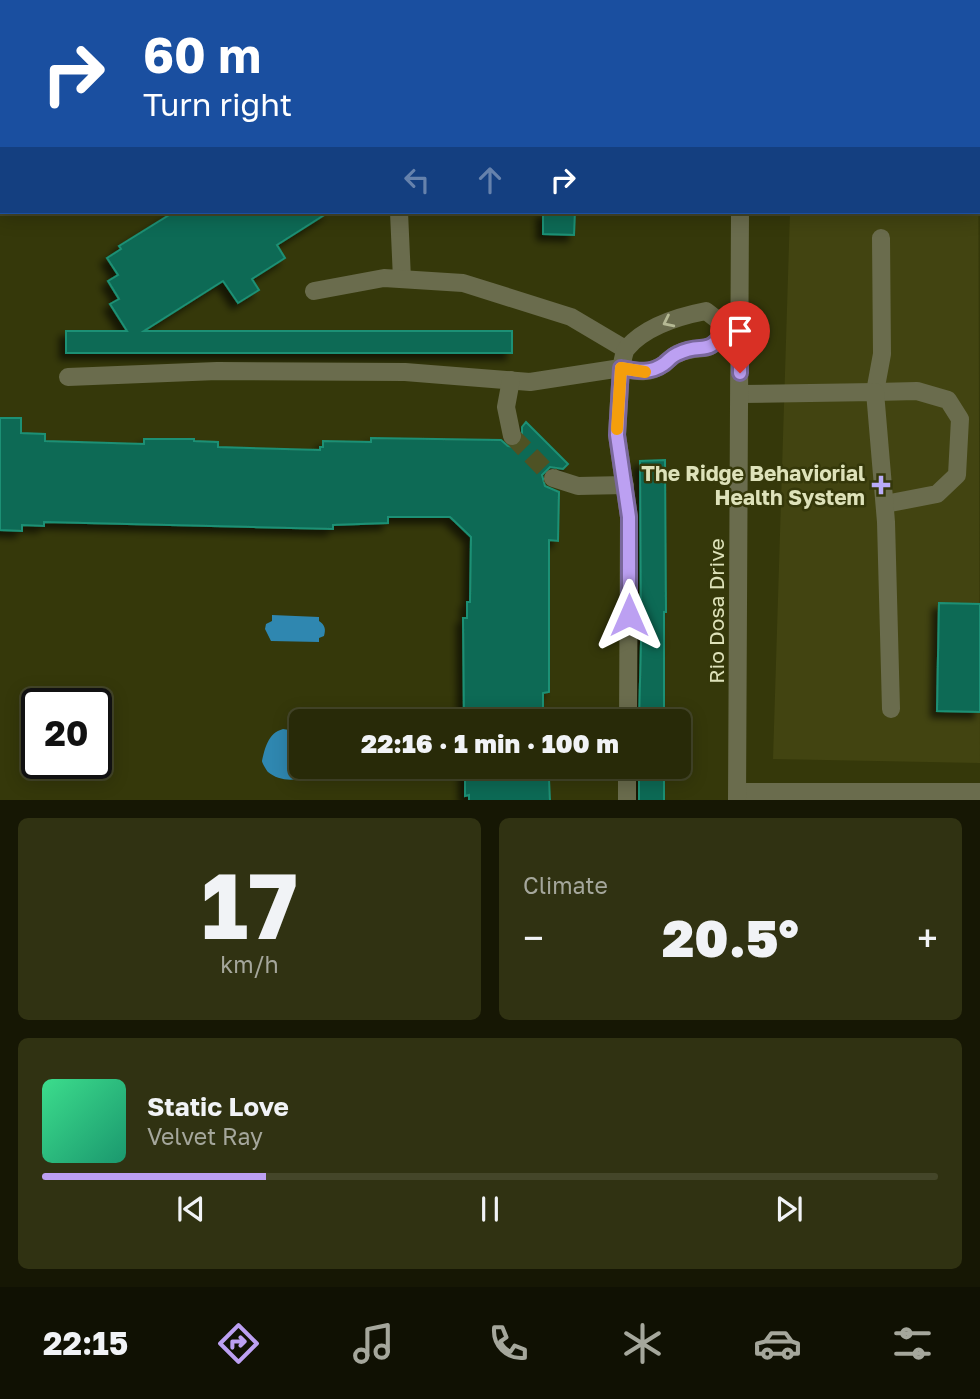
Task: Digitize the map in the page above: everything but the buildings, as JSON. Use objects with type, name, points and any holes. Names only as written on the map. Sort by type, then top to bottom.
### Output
[{"type":"street","points":[[399,214],[402,279]]},
{"type":"street","name":"Rio Dosa Drive","points":[[737,796],[740,394],[734,328],[740,214]]},
{"type":"street","points":[[881,238],[882,354],[875,392],[885,504],[891,709]]},
{"type":"street","points":[[314,291],[384,278],[463,283],[572,317],[625,349]]},
{"type":"street","points":[[68,377],[217,371],[405,372],[530,382],[621,368],[642,373],[660,367],[677,354],[706,349],[734,328],[706,311],[681,316],[642,335],[625,349],[621,368],[617,435],[629,517],[628,709]]},
{"type":"street","points":[[511,380],[506,407],[512,436]]},
{"type":"street","points":[[740,394],[918,391],[948,400],[960,419],[957,475],[937,495],[885,504]]},
{"type":"street","points":[[553,478],[578,486],[625,485]]},
{"type":"street","points":[[627,779],[627,800]]},
{"type":"street","points":[[737,796],[980,792]]},
{"type":"shaded area","name":"The Ridge Behaviorial Health System","points":[[790,214],[978,214],[980,763],[773,759]]},
{"type":"water","points":[[272,615],[319,617],[324,627],[324,636],[319,638],[319,642],[271,641],[265,629],[266,624],[272,621]]},
{"type":"water","points":[[289,730],[289,779],[299,779],[293,780],[273,776],[262,762],[266,746],[278,731]]},
{"type":"tunnel","points":[[512,436],[553,478]]},
{"type":"slow traffic","points":[[617,429],[621,368],[645,372]]},
{"type":"place","name":"The Ridge Behaviorial Health System","points":[[881,485]]},
{"type":"route","points":[[629,615],[629,517],[617,435],[621,368],[642,373],[660,367],[677,354],[706,349],[715,344],[728,328],[740,329],[740,373]]}]
